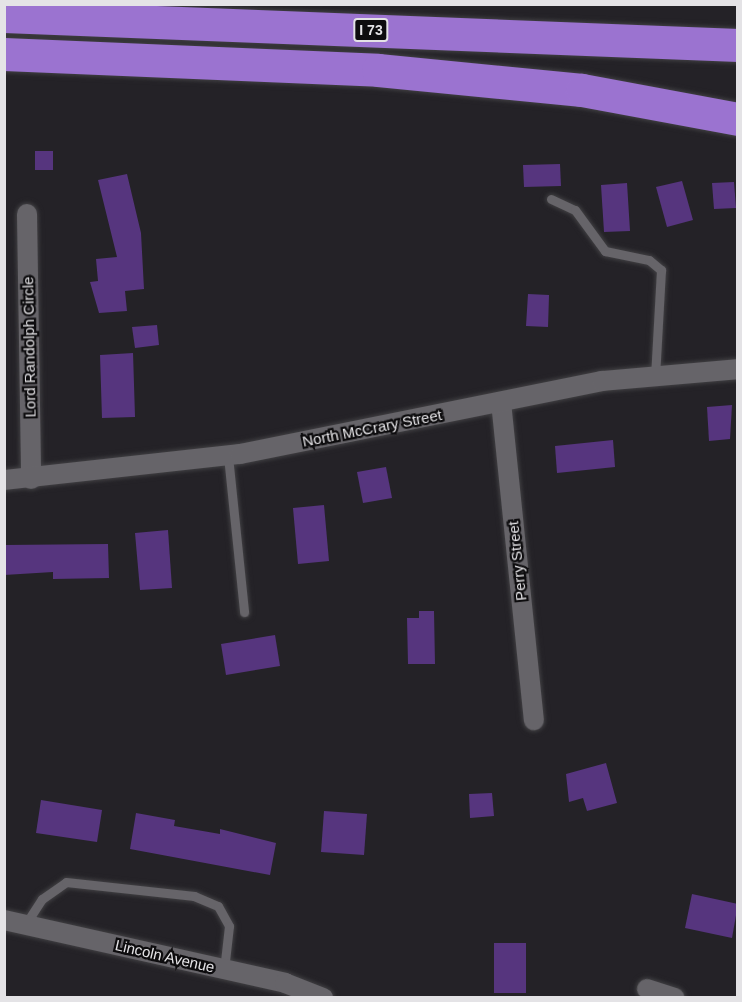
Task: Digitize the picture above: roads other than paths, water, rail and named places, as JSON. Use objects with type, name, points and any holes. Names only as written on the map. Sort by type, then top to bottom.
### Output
[{"type":"highway","name":"I 73","points":[[4,16],[738,45]]},
{"type":"highway","points":[[4,54],[378,70],[582,90],[738,119]]},
{"type":"street","name":"Lord Randolph Circle","points":[[27,214],[31,479]]},
{"type":"street","name":"North McCrary Street","points":[[4,480],[31,479],[228,456],[501,402],[655,377],[738,369]]},
{"type":"street","name":"Perry Street","points":[[501,402],[534,720]]},
{"type":"street","name":"Lincoln Avenue","points":[[4,920],[224,970],[323,998]]},
{"type":"street","points":[[647,989],[675,998]]},
{"type":"lane","points":[[551,199],[575,210],[605,251],[650,260],[662,270],[655,377]]},
{"type":"lane","points":[[228,456],[244,612]]},
{"type":"lane","points":[[25,925],[42,899],[66,882],[194,896],[218,906],[229,926],[224,970]]}]
